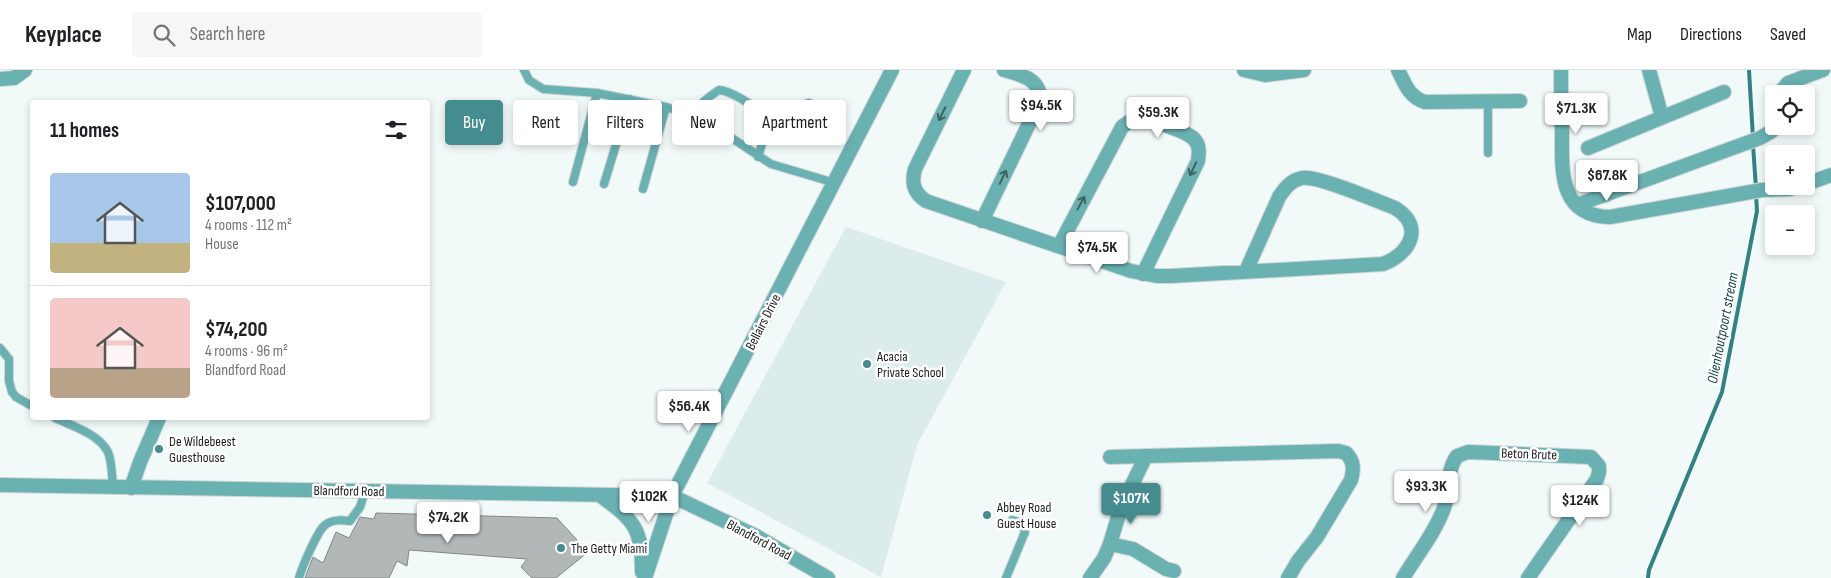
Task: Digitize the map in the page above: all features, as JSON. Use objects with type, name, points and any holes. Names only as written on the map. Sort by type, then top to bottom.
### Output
[{"type":"street","points":[[0,79],[14,78],[25,70]]},
{"type":"street","name":"Bellairs Drive","points":[[643,578],[672,496],[892,70]]},
{"type":"street","points":[[964,70],[912,178],[918,195],[926,201],[1144,274],[1171,276],[1383,264],[1394,260],[1408,244],[1412,228],[1410,221],[1404,213],[1395,208],[1316,179],[1300,178],[1292,181],[1279,197],[1246,271]]},
{"type":"street","points":[[982,220],[1040,101],[1038,87],[1032,80],[1026,76],[1004,70]]},
{"type":"street","points":[[1244,70],[1265,75],[1304,70]]},
{"type":"street","points":[[1398,70],[1406,88],[1416,100],[1425,102],[1520,101]]},
{"type":"street","points":[[1561,70],[1562,174],[1568,194],[1577,205],[1592,215],[1610,216],[1765,190]]},
{"type":"street","points":[[1649,70],[1662,117]]},
{"type":"street","points":[[1786,85],[1823,70]]},
{"type":"street","points":[[1588,148],[1724,92]]},
{"type":"street","points":[[1059,246],[1122,127],[1136,119],[1145,119],[1193,138],[1198,145],[1199,152],[1198,161],[1144,274]]},
{"type":"street","points":[[1577,205],[1765,135]]},
{"type":"street","points":[[1815,181],[1831,175]]},
{"type":"street","points":[[131,488],[158,420]]},
{"type":"street","points":[[1110,457],[1338,451],[1346,453],[1353,464],[1351,480],[1288,578]]},
{"type":"street","name":"Beton Brute","points":[[1403,578],[1442,513],[1447,495],[1450,468],[1456,456],[1468,452],[1591,457],[1599,466],[1597,479],[1528,578]]},
{"type":"street","points":[[1090,578],[1104,558],[1121,507],[1146,456]]},
{"type":"street","name":"Blandford Road","points":[[0,485],[672,496],[756,536],[828,578]]},
{"type":"street","points":[[601,496],[630,519],[636,530],[642,549],[643,578]]},
{"type":"street","points":[[1110,544],[1133,549],[1166,569],[1174,571]]},
{"type":"lane","points":[[524,70],[529,80],[543,89],[630,99],[672,109]]},
{"type":"lane","points":[[705,100],[719,90],[729,93],[744,102]]},
{"type":"lane","points":[[573,182],[597,94]]},
{"type":"lane","points":[[604,184],[630,99]]},
{"type":"lane","points":[[1488,102],[1488,153]]},
{"type":"lane","points":[[643,189],[666,107]]},
{"type":"lane","points":[[734,140],[771,164],[835,182]]},
{"type":"lane","points":[[758,157],[762,145]]},
{"type":"lane","points":[[0,348],[9,359],[9,381],[12,392],[16,397],[30,405]]},
{"type":"lane","points":[[59,420],[94,437],[102,444],[108,453],[114,487]]},
{"type":"lane","points":[[299,578],[303,565],[324,526],[337,520],[350,521],[360,507],[365,492]]},
{"type":"lane","points":[[1006,578],[1025,532],[1022,523],[1012,520]]},
{"type":"shaded area","name":"Acacia Private School","points":[[846,227],[1006,282],[917,445],[881,577],[707,483]]},
{"type":"building","points":[[376,513],[557,518],[588,552],[556,578],[532,578],[521,567],[527,559],[409,550],[407,566],[397,561],[389,578],[305,578],[313,557],[323,563],[336,532],[349,538],[360,517],[374,519]]},
{"type":"waterway","name":"Olienhoutpoort stream","points":[[1749,70],[1753,138]]},
{"type":"waterway","name":"Olienhoutpoort stream","points":[[1753,145],[1756,188]]},
{"type":"waterway","name":"Olienhoutpoort stream","points":[[1648,578],[1649,570],[1722,392],[1757,211],[1756,195]]},
{"type":"place","name":"Acacia Private School","points":[[867,364]]},
{"type":"place","name":"De Wildebeest Guesthouse","points":[[159,449]]},
{"type":"place","name":"Abbey Road Guest House","points":[[987,515]]},
{"type":"place","name":"The Getty Miami","points":[[561,548]]}]
